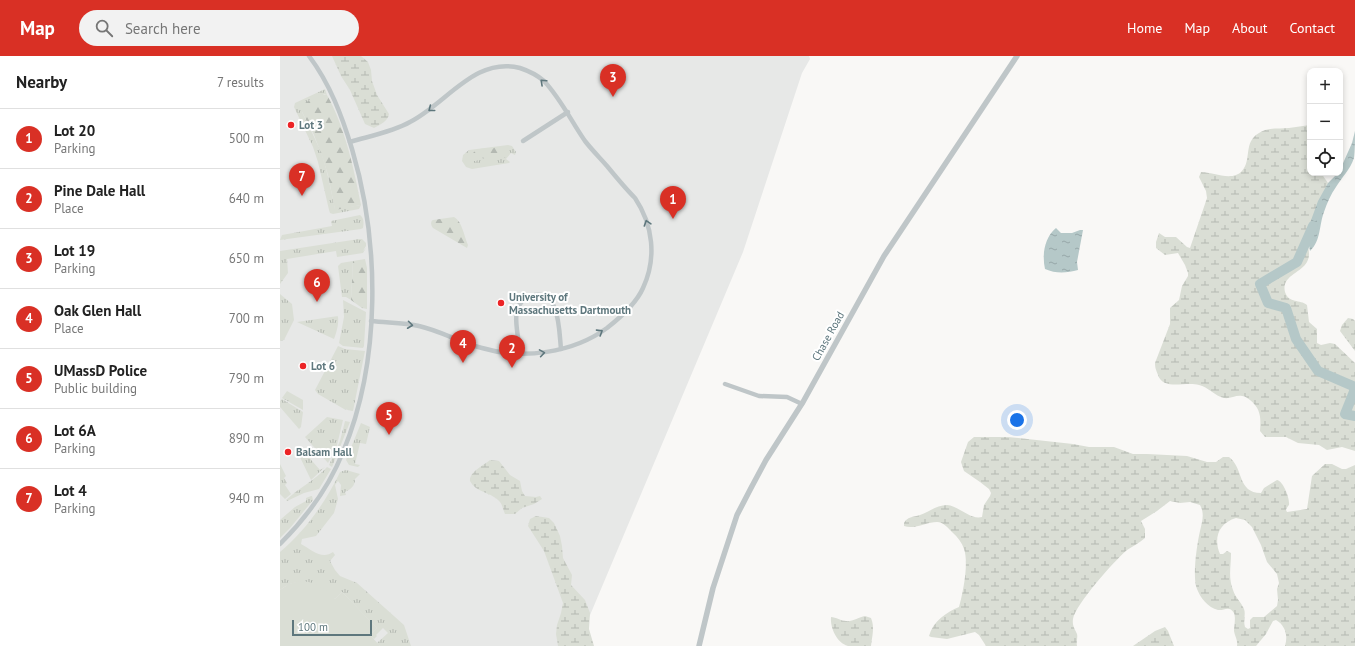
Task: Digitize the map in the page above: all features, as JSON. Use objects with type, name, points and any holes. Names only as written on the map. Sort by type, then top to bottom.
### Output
[{"type":"street","points":[[280,544],[299,523],[318,498],[335,471],[345,449],[355,422],[362,390],[369,348],[371,321],[372,278],[367,216],[358,171],[338,108],[329,88],[309,56]]},
{"type":"street","name":"Chase Road","points":[[699,646],[713,588],[737,515],[766,460],[802,404],[884,256],[1017,56]]},
{"type":"street","points":[[350,142],[392,130],[410,123],[481,71],[493,67],[504,66],[515,67],[532,73],[549,87],[568,112],[584,140],[635,198],[647,222],[652,252],[647,280],[642,291],[631,306],[617,320],[602,331],[561,349],[538,354],[501,352],[483,349],[418,326],[371,321]]},
{"type":"street","points":[[523,141],[568,112]]},
{"type":"street","points":[[521,354],[516,312],[519,305],[524,300],[534,295],[542,296],[548,299],[555,307],[561,349]]},
{"type":"street","points":[[725,384],[759,396],[788,397],[802,404]]},
{"type":"shaded area","name":"University of Massachusetts Dartmouth","points":[[280,56],[809,56],[810,59],[802,73],[743,252],[577,646],[280,646]]},
{"type":"green space","points":[[332,56],[361,56],[368,62],[377,95],[389,114],[387,119],[374,128],[365,124],[350,90],[341,76]]},
{"type":"green space","points":[[325,89],[327,95],[324,94],[302,112],[322,155],[335,209],[361,205],[359,209],[333,214],[330,213],[329,210],[313,147],[294,107],[295,103]]},
{"type":"green space","points":[[319,94],[327,95],[344,134],[361,205],[335,210],[328,175],[322,156],[314,135],[302,112],[302,105]]},
{"type":"green space","points":[[1307,125],[1307,176],[1323,176],[1328,183],[1308,238],[1309,253],[1307,262],[1286,282],[1285,292],[1292,300],[1307,305],[1309,322],[1317,329],[1317,343],[1321,345],[1330,343],[1335,344],[1355,363],[1355,451],[1342,447],[1327,450],[1319,445],[1298,443],[1286,437],[1265,437],[1260,431],[1260,418],[1258,410],[1254,403],[1244,396],[1224,398],[1199,385],[1165,383],[1158,375],[1155,366],[1170,324],[1170,308],[1179,300],[1182,286],[1188,276],[1185,265],[1178,253],[1165,255],[1156,248],[1159,233],[1165,237],[1176,237],[1190,248],[1207,198],[1206,191],[1199,177],[1201,172],[1222,176],[1233,176],[1238,174],[1245,167],[1249,146],[1254,137],[1262,131]]},
{"type":"green space","points":[[508,145],[512,146],[516,152],[515,155],[511,153],[506,159],[510,162],[509,163],[472,169],[466,167],[462,161],[463,155],[469,150]]},
{"type":"green space","points":[[496,147],[500,150],[507,150],[509,152],[505,158],[494,158],[489,160],[482,158],[472,161],[470,158],[471,155],[479,149],[492,149]]},
{"type":"green space","points":[[360,215],[364,222],[363,228],[361,229],[280,240],[282,235],[332,226],[331,221]]},
{"type":"green space","points":[[454,217],[461,225],[468,245],[467,248],[432,226],[431,222],[433,220]]},
{"type":"green space","points":[[362,239],[366,243],[363,251],[366,248],[363,253],[337,257],[336,251],[287,259],[288,273],[280,284],[280,251]]},
{"type":"green space","points":[[365,259],[367,268],[367,309],[362,308],[351,300],[353,261]]},
{"type":"green space","points":[[353,261],[351,300],[346,297],[342,297],[338,266],[341,263]]},
{"type":"green space","points":[[280,294],[292,304],[294,320],[284,340],[280,341]]},
{"type":"green space","points":[[343,300],[366,312],[363,348],[343,346],[339,343],[344,317]]},
{"type":"green space","points":[[338,316],[338,326],[334,339],[297,322]]},
{"type":"green space","points":[[1348,318],[1355,321],[1355,351],[1340,331],[1342,325]]},
{"type":"green space","points":[[338,346],[345,349],[365,351],[353,411],[344,409],[318,394],[315,390]]},
{"type":"green space","points":[[287,391],[303,400],[303,410],[282,398]]},
{"type":"green space","points":[[282,399],[303,412],[301,427],[299,429],[280,407],[280,401]]},
{"type":"green space","points":[[327,417],[343,420],[337,445],[328,463],[305,437]]},
{"type":"green space","points":[[345,421],[350,422],[332,467],[329,465],[340,441]]},
{"type":"green space","points":[[361,423],[370,427],[366,444],[360,443],[355,464],[360,465],[358,467],[349,465],[346,460]]},
{"type":"green space","points":[[974,437],[1008,437],[1089,447],[1114,447],[1133,454],[1187,456],[1207,462],[1216,462],[1223,457],[1229,457],[1237,467],[1244,485],[1253,492],[1261,493],[1264,488],[1277,480],[1282,483],[1288,498],[1289,505],[1286,510],[1287,512],[1307,509],[1312,476],[1325,464],[1332,464],[1342,469],[1355,465],[1355,646],[1285,646],[1286,639],[1284,628],[1276,620],[1273,621],[1266,634],[1256,646],[1237,646],[1234,631],[1234,613],[1230,609],[1214,609],[1205,602],[1197,589],[1195,577],[1196,560],[1203,518],[1200,505],[1190,502],[1180,503],[1170,501],[1141,521],[1145,529],[1145,538],[1121,555],[1096,583],[1075,612],[1073,626],[1077,634],[1077,646],[986,646],[979,635],[975,632],[947,639],[929,636],[934,626],[941,618],[959,607],[965,578],[965,555],[961,542],[958,538],[941,523],[933,522],[908,527],[904,526],[904,523],[910,518],[940,506],[947,505],[973,517],[982,517],[984,505],[991,493],[989,489],[964,471],[961,462],[968,442]],"holes":[[[1236,518],[1245,520],[1252,527],[1267,562],[1277,574],[1279,583],[1277,589],[1277,606],[1264,617],[1253,617],[1250,620],[1250,628],[1248,629],[1244,625],[1244,609],[1235,595],[1231,585],[1231,553],[1227,551],[1220,554],[1217,542],[1219,532],[1225,523]]]},
{"type":"green space","points":[[299,446],[320,470],[325,467],[311,480],[297,451]]},
{"type":"green space","points":[[490,460],[499,461],[510,475],[520,481],[522,491],[525,496],[540,496],[542,499],[534,504],[522,508],[515,514],[505,514],[497,499],[476,488],[470,481],[470,478],[474,472]]},
{"type":"green space","points":[[280,464],[286,476],[284,478],[287,483],[285,485],[291,494],[285,499],[280,494]]},
{"type":"green space","points":[[327,467],[331,469],[319,489],[304,493],[287,501],[286,500],[317,476]]},
{"type":"green space","points":[[346,470],[360,474],[355,479],[352,487],[345,492],[346,495],[340,496],[341,485],[338,481],[335,485],[338,499],[334,513],[316,536],[302,539],[301,544],[321,555],[333,552],[335,555],[330,561],[335,570],[340,576],[357,583],[404,625],[411,646],[380,646],[377,643],[388,633],[383,628],[374,639],[370,635],[377,628],[342,592],[335,599],[315,586],[302,582],[288,585],[280,590],[280,552],[298,535],[314,515],[340,472]]},
{"type":"green space","points":[[311,496],[313,500],[280,538],[280,520],[295,507],[306,501],[306,498]]},
{"type":"green space","points":[[536,516],[549,518],[554,523],[560,536],[563,558],[572,575],[571,585],[585,600],[590,613],[589,629],[594,646],[558,646],[556,634],[557,625],[563,603],[544,551],[528,526],[530,519]]},
{"type":"green space","points":[[299,581],[310,582],[319,586],[335,599],[342,592],[377,628],[370,635],[380,646],[280,646],[280,590],[289,584]]},
{"type":"green space","points":[[865,616],[871,618],[873,625],[871,646],[848,646],[841,642],[833,630],[831,617],[848,621]]},
{"type":"green space","points":[[1165,627],[1174,646],[1133,646],[1155,631]]},
{"type":"water","points":[[1355,131],[1354,158],[1329,199],[1322,217],[1318,238],[1314,247],[1310,251],[1308,240],[1310,223],[1318,201],[1328,183],[1335,176],[1343,176],[1343,163],[1352,143]]},
{"type":"water","points":[[1056,228],[1061,233],[1072,233],[1083,230],[1077,262],[1078,270],[1070,272],[1053,272],[1045,269],[1044,253],[1046,242]]},
{"type":"waterway","points":[[1313,226],[1297,262],[1260,284],[1268,303],[1286,308],[1296,339],[1318,371],[1355,387]]},
{"type":"waterway","points":[[1355,389],[1345,414],[1355,416]]},
{"type":"place","name":"Lot 19","points":[[613,97]]},
{"type":"place","name":"Lot 3","points":[[291,125]]},
{"type":"place","name":"Lot 4","points":[[302,196]]},
{"type":"place","name":"Lot 20","points":[[673,219]]},
{"type":"place","name":"Lot 6A","points":[[317,302]]},
{"type":"place","name":"University of Massachusetts Dartmouth","points":[[501,303]]},
{"type":"place","name":"Oak Glen Hall","points":[[463,363]]},
{"type":"place","name":"Lot 6","points":[[303,366]]},
{"type":"place","name":"Pine Dale Hall","points":[[512,368]]},
{"type":"place","name":"UMassD Police","points":[[389,435]]},
{"type":"place","name":"Balsam Hall","points":[[288,452]]}]
